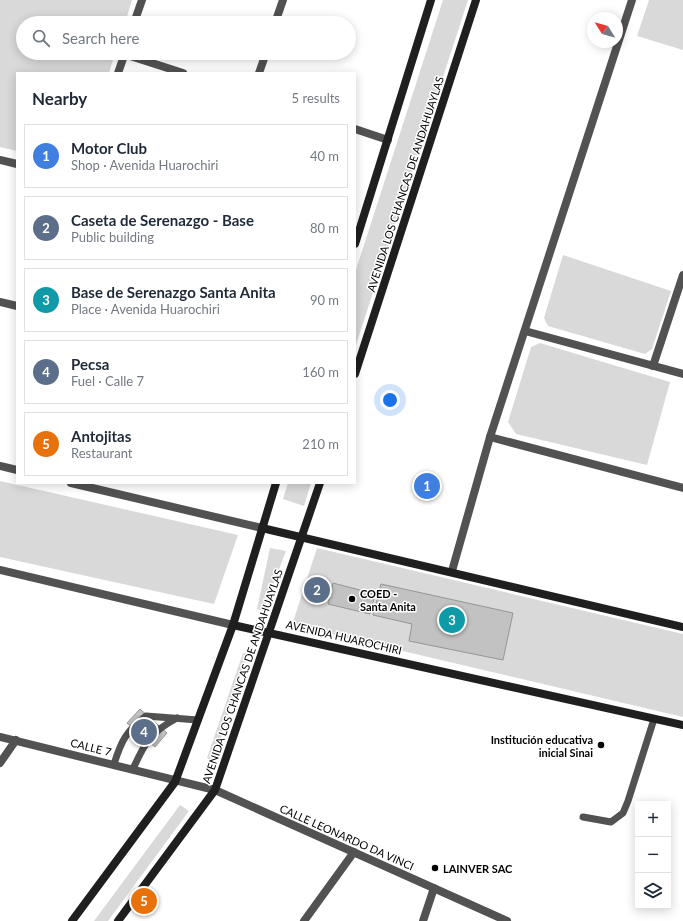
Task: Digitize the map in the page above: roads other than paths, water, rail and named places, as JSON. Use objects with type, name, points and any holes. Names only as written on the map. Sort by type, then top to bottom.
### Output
[{"type":"main road","points":[[356,241],[431,0]]},
{"type":"main road","name":"AVENIDA LOS CHANCAS DE ANDAHUAYLAS","points":[[356,371],[476,0]]},
{"type":"main road","points":[[72,921],[176,779],[233,625],[276,484]]},
{"type":"main road","name":"AVENIDA LOS CHANCAS DE ANDAHUAYLAS","points":[[118,921],[215,790],[320,484]]},
{"type":"main road","points":[[262,528],[683,627]]},
{"type":"main road","name":"AVENIDA HUAROCHIRI","points":[[233,625],[683,726]]},
{"type":"street","points":[[136,16],[142,0]]},
{"type":"street","points":[[277,16],[282,0]]},
{"type":"street","points":[[452,572],[490,437],[632,0]]},
{"type":"street","points":[[118,72],[123,60]]},
{"type":"street","points":[[143,60],[180,72]]},
{"type":"street","points":[[259,72],[264,60]]},
{"type":"street","points":[[356,129],[388,140]]},
{"type":"street","points":[[0,160],[16,164]]},
{"type":"street","points":[[653,366],[683,275]]},
{"type":"street","points":[[0,302],[16,306]]},
{"type":"street","points":[[525,331],[683,374]]},
{"type":"street","points":[[490,437],[683,488]]},
{"type":"street","points":[[0,466],[16,470]]},
{"type":"street","points":[[75,484],[262,528]]},
{"type":"street","name":"AVENIDA HUAROCHIRI","points":[[0,570],[233,625]]},
{"type":"street","name":"CALLE 7","points":[[0,736],[176,779]]},
{"type":"street","points":[[0,763],[16,740]]},
{"type":"street","name":"CALLE LEONARDO DA VINCI","points":[[176,779],[215,790],[507,921]]},
{"type":"street","points":[[304,921],[354,852]]},
{"type":"street","points":[[423,921],[434,888]]},
{"type":"lane","points":[[114,764],[119,748],[129,730],[146,716],[198,720]]},
{"type":"lane","points":[[133,769],[144,744],[154,732],[177,718]]},
{"type":"lane","points":[[582,817],[611,822],[623,813],[654,719]]},
{"type":"place","name":"Motor Club","points":[[427,486]]},
{"type":"place","name":"Caseta de Serenazgo - Base","points":[[317,590]]},
{"type":"place","name":"COED - Santa Anita","points":[[352,599]]},
{"type":"place","name":"Base de Serenazgo Santa Anita","points":[[452,620]]},
{"type":"place","name":"Pecsa","points":[[144,732]]},
{"type":"place","name":"Institución educativa inicial Sinai","points":[[601,745]]},
{"type":"place","name":"LAINVER SAC","points":[[435,868]]},
{"type":"place","name":"Antojitas","points":[[144,901]]}]
